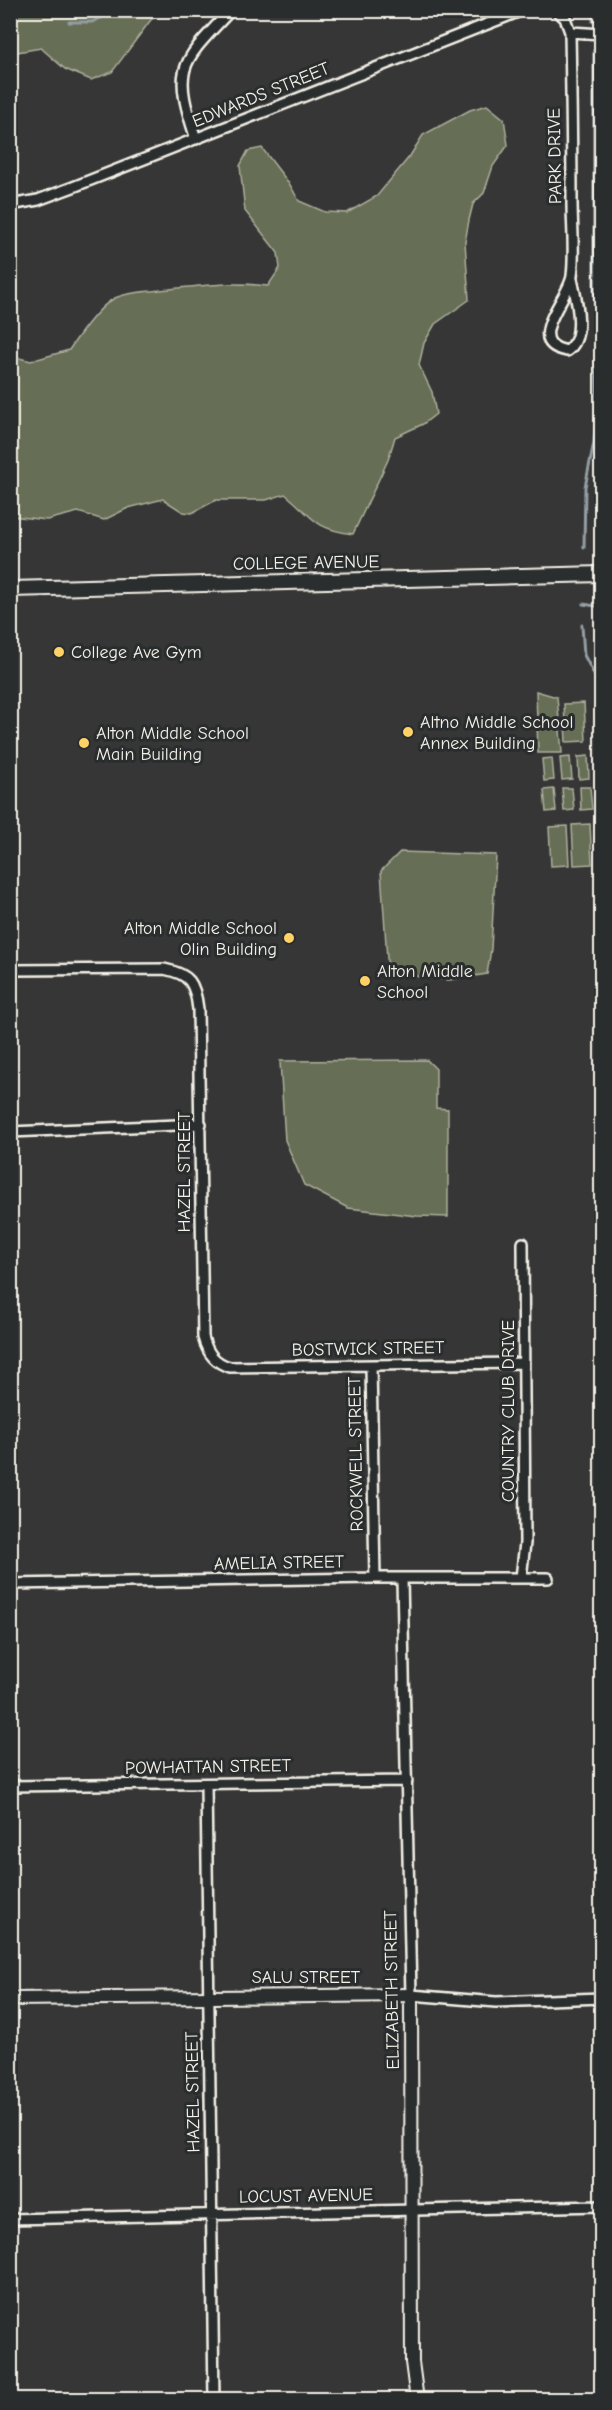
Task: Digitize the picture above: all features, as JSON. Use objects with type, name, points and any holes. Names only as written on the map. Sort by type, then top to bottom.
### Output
[{"type":"main road","name":"COLLEGE AVENUE","points":[[10,589],[602,574]]},
{"type":"street","points":[[196,139],[182,90],[184,66],[197,47],[231,10]]},
{"type":"street","points":[[556,10],[565,18],[570,32],[602,34]]},
{"type":"street","name":"EDWARDS STREET","points":[[10,205],[47,196],[521,11]]},
{"type":"street","name":"PARK DRIVE","points":[[570,32],[572,279],[577,333],[576,342],[567,351],[554,347],[549,342],[548,335],[549,322],[572,279]]},
{"type":"street","name":"HAZEL STREET","points":[[10,970],[164,969],[181,974],[191,981],[196,992],[198,1009],[202,1318],[205,1345],[215,1360]]},
{"type":"street","points":[[10,1132],[201,1124]]},
{"type":"street","name":"COUNTRY CLUB DRIVE","points":[[521,1578],[525,1543],[524,1243]]},
{"type":"street","name":"BOSTWICK STREET","points":[[215,1360],[230,1367],[524,1363]]},
{"type":"street","name":"ROCKWELL STREET","points":[[371,1366],[375,1578]]},
{"type":"street","name":"AMELIA STREET","points":[[10,1584],[375,1578],[548,1578]]},
{"type":"street","name":"ELIZABETH STREET","points":[[402,1579],[411,1995],[412,2362],[417,2400]]},
{"type":"street","name":"POWHATTAN STREET","points":[[10,1786],[406,1781]]},
{"type":"street","name":"HAZEL STREET","points":[[206,1784],[214,2400]]},
{"type":"street","name":"SALU STREET","points":[[10,1999],[208,1995],[411,1995],[496,2002],[602,1998]]},
{"type":"street","name":"LOCUST AVENUE","points":[[10,2219],[602,2206]]},
{"type":"green space","points":[[12,10],[160,11],[112,72],[91,80],[65,69],[41,48],[11,53]]},
{"type":"green space","points":[[487,105],[504,119],[508,145],[493,166],[484,193],[473,204],[465,242],[469,300],[435,324],[424,343],[419,365],[432,392],[436,414],[423,424],[395,437],[388,460],[353,534],[339,532],[321,525],[285,494],[266,500],[216,500],[192,513],[183,512],[163,499],[128,508],[104,520],[78,512],[47,520],[11,516],[11,356],[31,361],[69,350],[96,314],[120,296],[138,292],[214,285],[268,286],[280,268],[278,253],[245,211],[240,166],[248,151],[262,148],[299,201],[325,212],[347,213],[377,196],[410,156],[423,135],[470,110]]},
{"type":"green space","points":[[536,691],[557,697],[562,753],[538,753]]},
{"type":"green space","points":[[584,703],[586,741],[566,742],[564,704]]},
{"type":"green space","points":[[588,756],[589,778],[579,779],[578,757]]},
{"type":"green space","points":[[570,757],[572,779],[562,780],[560,758]]},
{"type":"green space","points":[[552,758],[554,780],[544,781],[542,759]]},
{"type":"green space","points":[[580,787],[590,787],[592,809],[581,810]]},
{"type":"green space","points":[[562,788],[572,788],[574,810],[564,811]]},
{"type":"green space","points":[[554,789],[556,811],[546,812],[544,790]]},
{"type":"green space","points":[[590,824],[592,864],[574,865],[572,825]]},
{"type":"green space","points":[[567,826],[569,865],[551,866],[549,827]]},
{"type":"green space","points":[[400,852],[496,855],[491,949],[487,974],[449,980],[388,973],[381,871]]},
{"type":"green space","points":[[427,1060],[436,1069],[436,1108],[448,1109],[448,1217],[348,1208],[304,1185],[285,1140],[280,1061]]},
{"type":"waterway","points":[[69,22],[92,22],[118,10]]},
{"type":"waterway","points":[[592,10],[593,22]]},
{"type":"waterway","points":[[584,548],[585,487],[594,442],[597,398],[594,283],[594,50]]},
{"type":"waterway","points":[[583,604],[602,607]]},
{"type":"waterway","points":[[582,625],[584,655],[602,690]]},
{"type":"place","name":"College Ave Gym","points":[[59,652]]},
{"type":"place","name":"Altno Middle School Annex Building","points":[[408,732]]},
{"type":"place","name":"Alton Middle School Main Building","points":[[84,743]]},
{"type":"place","name":"Alton Middle School Olin Building","points":[[289,938]]},
{"type":"place","name":"Alton Middle School","points":[[365,981]]}]
